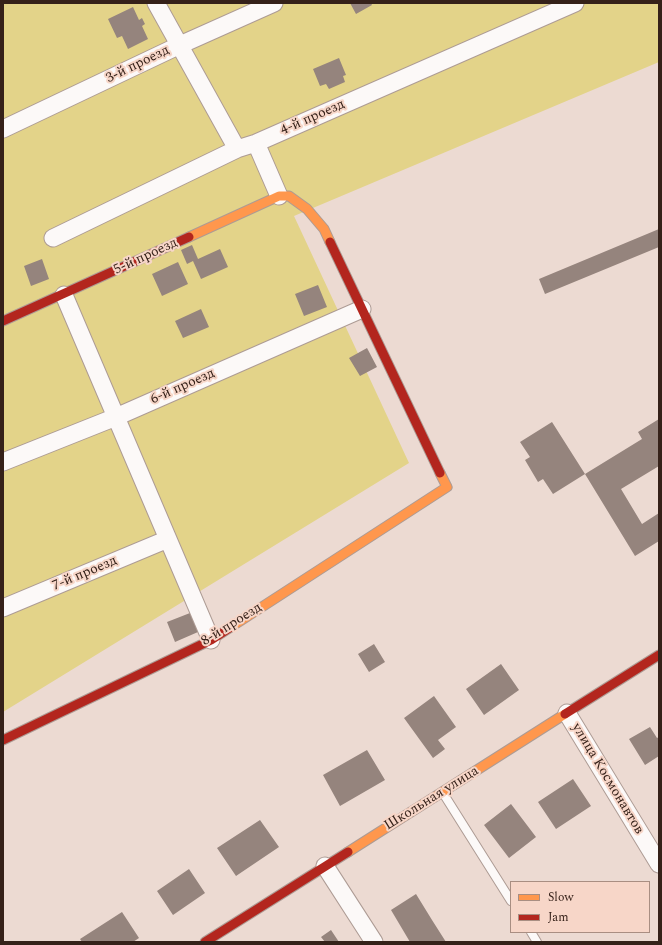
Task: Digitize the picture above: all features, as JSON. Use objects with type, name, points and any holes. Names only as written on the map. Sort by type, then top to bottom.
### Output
[{"type":"street","points":[[156,3],[237,149]]},
{"type":"street","name":"3-й проезд","points":[[3,129],[180,45],[274,3]]},
{"type":"street","name":"4-й проезд","points":[[53,238],[237,149],[256,143],[575,3]]},
{"type":"street","points":[[256,143],[284,196],[307,209],[324,229],[362,308]]},
{"type":"street","name":"5-й проезд","points":[[3,321],[284,196]]},
{"type":"street","points":[[64,295],[210,640]]},
{"type":"street","name":"6-й проезд","points":[[3,462],[116,417],[362,308]]},
{"type":"street","name":"8-й проезд","points":[[3,740],[210,640],[447,487],[362,308]]},
{"type":"street","name":"7-й проезд","points":[[3,608],[168,539]]},
{"type":"street","name":"Школьная улица","points":[[205,942],[659,655]]},
{"type":"street","name":"улица Космонавтов","points":[[567,714],[659,864]]},
{"type":"street","points":[[325,866],[374,942]]},
{"type":"lane","points":[[442,792],[510,899]]},
{"type":"lane","points":[[532,933],[537,942]]},
{"type":"shaded area","points":[[3,3],[659,3],[659,62],[294,216],[409,463],[3,712]]},
{"type":"building","points":[[350,3],[371,3],[372,5],[356,14]]},
{"type":"building","points":[[133,7],[139,20],[142,18],[145,24],[142,26],[148,39],[128,49],[122,36],[117,38],[108,19]]},
{"type":"building","points":[[339,58],[346,75],[343,76],[345,82],[329,89],[326,84],[320,86],[313,69]]},
{"type":"building","points":[[659,229],[659,247],[545,294],[539,279]]},
{"type":"building","points":[[192,245],[198,259],[220,249],[228,267],[201,279],[193,261],[187,264],[181,250]]},
{"type":"building","points":[[42,259],[49,279],[31,286],[24,266]]},
{"type":"building","points":[[178,262],[188,284],[162,296],[152,274]]},
{"type":"building","points":[[318,285],[327,307],[304,316],[295,294]]},
{"type":"building","points":[[201,309],[209,327],[183,338],[175,321]]},
{"type":"building","points":[[367,348],[377,367],[360,376],[349,358]]},
{"type":"building","points":[[659,419],[659,466],[621,489],[642,524],[659,513],[659,541],[635,556],[585,474],[642,439],[638,432]]},
{"type":"building","points":[[552,422],[585,474],[553,494],[543,479],[538,482],[525,460],[530,457],[520,442]]},
{"type":"building","points":[[190,613],[198,632],[175,642],[167,622]]},
{"type":"building","points":[[374,644],[385,662],[369,672],[358,654]]},
{"type":"building","points":[[501,664],[519,690],[484,715],[466,689]]},
{"type":"building","points":[[434,696],[456,727],[438,740],[445,749],[433,758],[404,718]]},
{"type":"building","points":[[650,727],[657,738],[659,737],[659,756],[645,765],[629,739]]},
{"type":"building","points":[[367,750],[385,780],[340,806],[323,775]]},
{"type":"building","points":[[573,779],[591,806],[556,829],[538,802]]},
{"type":"building","points":[[511,804],[536,837],[509,858],[484,825]]},
{"type":"building","points":[[260,820],[279,847],[236,876],[217,848]]},
{"type":"building","points":[[189,869],[205,893],[173,915],[157,891]]},
{"type":"building","points":[[416,894],[446,942],[410,942],[391,910]]},
{"type":"building","points":[[122,912],[139,938],[133,942],[82,942],[80,939]]},
{"type":"building","points":[[331,930],[339,942],[325,942],[321,937]]},
{"type":"traffic: slow","points":[[189,237],[279,196],[289,196],[307,209],[324,229],[330,242]]},
{"type":"traffic: slow","points":[[231,627],[447,487],[440,473]]},
{"type":"traffic: slow","points":[[348,852],[565,714]]},
{"type":"traffic: jam","points":[[3,321],[189,237]]},
{"type":"traffic: jam","points":[[330,242],[440,473]]},
{"type":"traffic: jam","points":[[3,740],[211,640],[231,627]]},
{"type":"traffic: jam","points":[[565,714],[659,655]]},
{"type":"traffic: jam","points":[[205,942],[348,852]]}]
